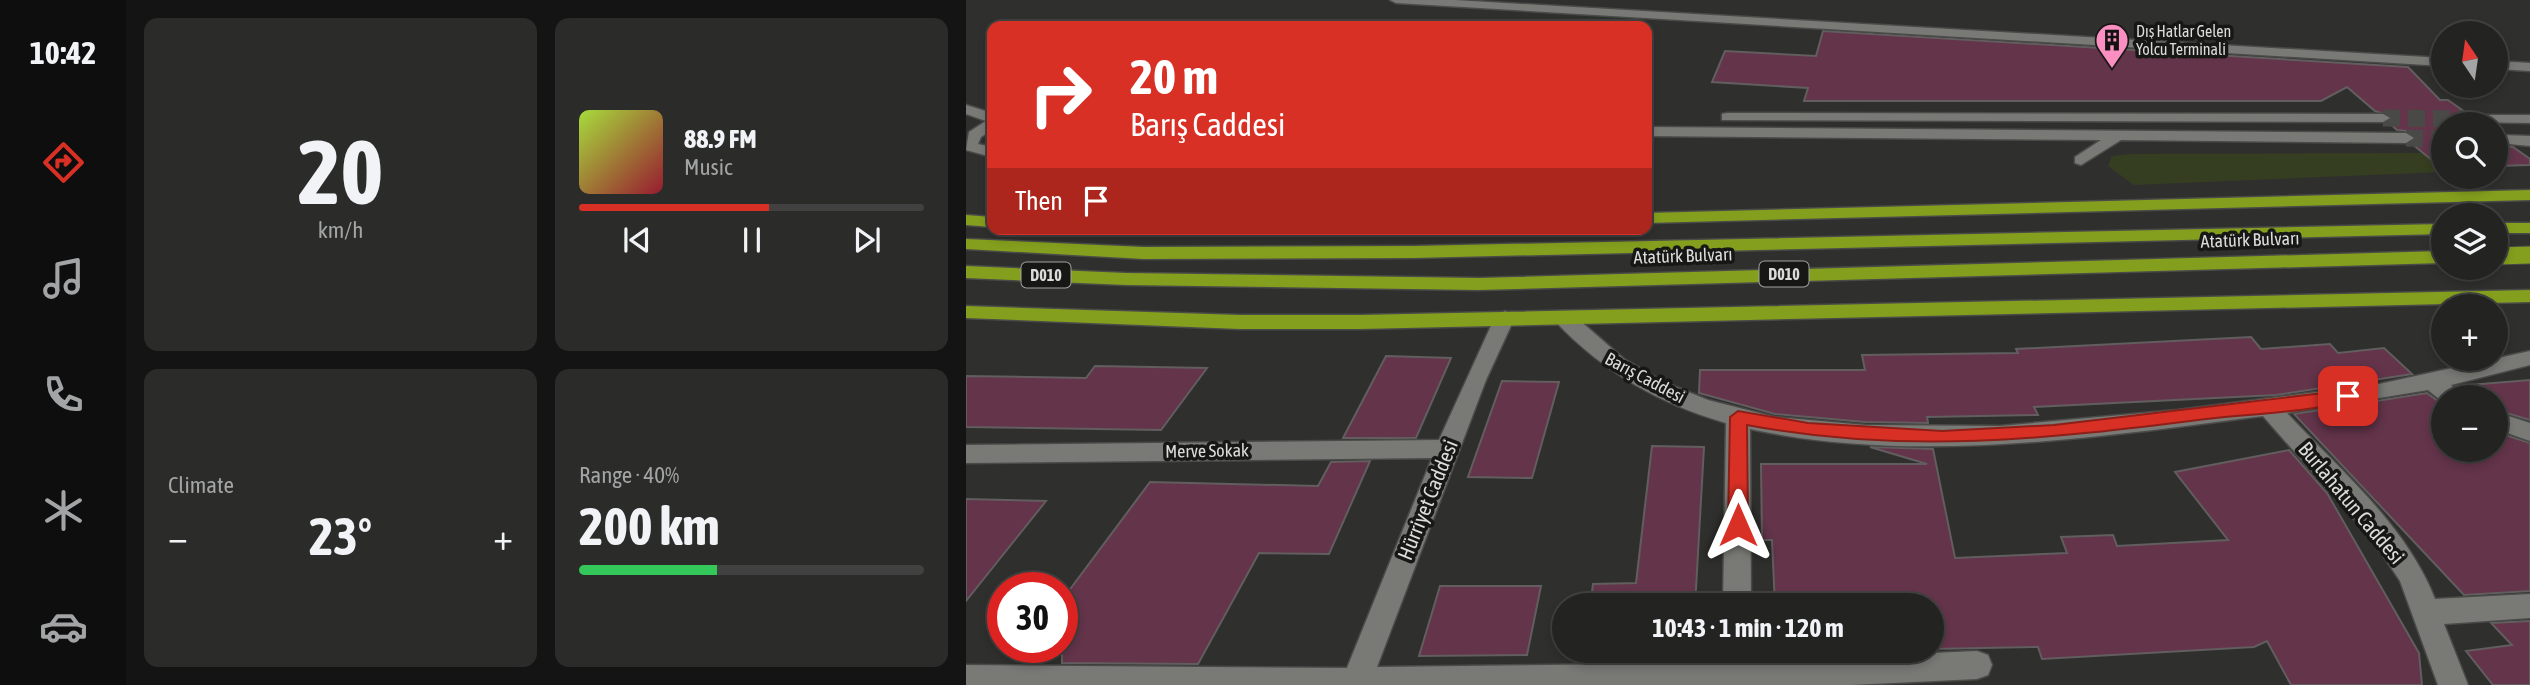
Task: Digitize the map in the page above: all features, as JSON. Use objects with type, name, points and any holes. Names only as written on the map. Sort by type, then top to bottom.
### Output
[{"type":"highway","points":[[1652,218],[2048,205],[2530,195]]},
{"type":"highway","points":[[966,220],[987,222]]},
{"type":"highway","points":[[2508,228],[2530,228]]},
{"type":"highway","name":"Atatürk Bulvarı","points":[[966,244],[1144,253],[1427,251],[2431,229]]},
{"type":"highway","points":[[2508,256],[2530,255]]},
{"type":"highway","name":"Atatürk Bulvarı","points":[[966,272],[1126,279],[1479,284],[2431,257]]},
{"type":"highway","points":[[966,312],[1240,322],[2530,296]]},
{"type":"street","points":[[1396,0],[2431,61]]},
{"type":"street","points":[[2508,66],[2530,67]]},
{"type":"street","points":[[966,109],[983,124],[968,144],[974,149],[987,151]]},
{"type":"street","points":[[1652,118],[1716,124],[2118,135],[2406,138]]},
{"type":"street","points":[[1652,130],[1716,124],[2383,118]]},
{"type":"street","points":[[2508,119],[2530,119]]},
{"type":"street","points":[[2081,160],[2118,135]]},
{"type":"street","points":[[2508,140],[2530,141]]},
{"type":"street","name":"Hürriyet Caddesi","points":[[1355,684],[1475,380],[1505,317]]},
{"type":"street","name":"Barış Caddesi","points":[[1563,317],[1585,342],[1620,368],[1666,393],[1738,417],[1808,430],[1942,437],[2054,432],[2268,407],[2431,381],[2530,358]]},
{"type":"street","points":[[2431,381],[2436,385]]},
{"type":"street","name":"Burlahatun Caddesi","points":[[2268,407],[2382,534],[2412,576],[2454,685]]},
{"type":"street","points":[[1737,593],[1738,417]]},
{"type":"street","points":[[2508,424],[2530,432]]},
{"type":"street","name":"Merve Sokak","points":[[966,454],[1448,449]]},
{"type":"street","points":[[2425,612],[2530,606]]},
{"type":"street","points":[[966,678],[1022,682],[1355,684],[1977,665]]},
{"type":"green space","points":[[2423,153],[2431,160],[2431,173],[2134,185],[2108,166],[2112,156]]},
{"type":"building","name":"Dış Hatlar Gelen Yolcu Terminali","points":[[1823,31],[2408,67],[2431,91],[2431,98],[2448,100],[2465,112],[2431,112],[2431,159],[2411,143],[2416,139],[2415,136],[2407,131],[2397,130],[2388,122],[2392,119],[2391,116],[2375,111],[2347,87],[2321,101],[1804,101],[1808,88],[1712,82],[1725,51],[1816,56]]},
{"type":"building","points":[[2508,146],[2530,159],[2530,165],[2508,166]]},
{"type":"building","points":[[2251,337],[2261,349],[2330,344],[2338,353],[2384,348],[2412,374],[2276,395],[2034,407],[2038,415],[1927,417],[1928,423],[1865,422],[1775,414],[1699,393],[1700,370],[1865,370],[1862,355],[2018,353],[2016,349]]},
{"type":"building","points":[[1386,356],[1451,358],[1416,438],[1343,438]]},
{"type":"building","points":[[1095,366],[1207,368],[1161,430],[966,427],[966,376],[1086,378]]},
{"type":"building","points":[[2530,380],[2530,420],[2508,414],[2508,385],[2468,385]]},
{"type":"building","points":[[1502,381],[1559,382],[1532,478],[1468,477]]},
{"type":"building","points":[[2427,393],[2431,396],[2431,462],[2508,462],[2508,436],[2530,443],[2530,591],[2464,595],[2294,414]]},
{"type":"building","points":[[1652,446],[1704,447],[1696,593],[1592,593],[1593,584],[1636,583]]},
{"type":"building","points":[[1870,447],[1933,449],[1955,558],[2067,553],[2061,537],[2113,535],[2117,546],[2228,540],[2175,472],[2289,450],[2327,493],[2419,653],[2422,685],[2291,685],[2267,641],[2254,647],[2042,659],[2038,647],[1944,649],[1944,593],[1774,593],[1772,540],[1762,540],[1761,464],[1927,464]]},
{"type":"building","points":[[1370,461],[1329,554],[1259,553],[1198,664],[1062,663],[1078,663],[1078,579],[1150,482],[1318,486],[1331,462]]},
{"type":"building","points":[[966,499],[1046,501],[987,572],[966,601]]},
{"type":"building","points":[[1440,586],[1541,586],[1527,655],[1419,656]]},
{"type":"building","points":[[2530,621],[2530,685],[2493,685],[2466,651],[2512,645],[2491,623]]},
{"type":"tunnel","points":[[2383,118],[2431,119]]},
{"type":"tunnel","points":[[2406,138],[2431,139]]},
{"type":"place","name":"Dış Hatlar Gelen Yolcu Terminali","points":[[2112,70]]},
{"type":"route","points":[[1738,525],[1738,417],[1808,430],[1942,437],[2054,432],[2348,396]]}]
